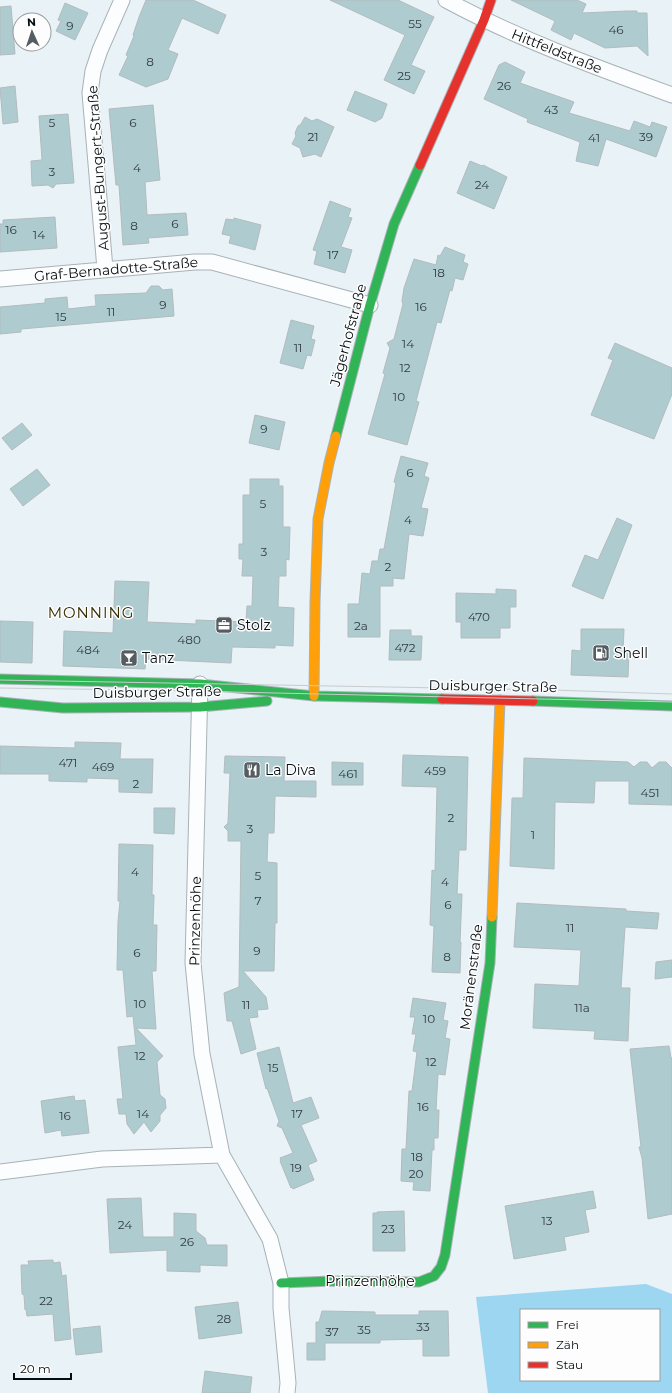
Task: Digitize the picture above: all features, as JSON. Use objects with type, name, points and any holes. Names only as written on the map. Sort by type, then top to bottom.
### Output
[{"type":"street","name":"August-Bungert-Straße","points":[[105,269],[90,93],[93,71],[122,0]]},
{"type":"street","name":"Hittfeldstraße","points":[[446,0],[484,20],[595,67],[672,94]]},
{"type":"street","name":"Jägerhofstraße","points":[[314,696],[318,519],[327,470],[370,305],[394,224],[484,20],[491,0]]},
{"type":"street","name":"Graf-Bernadotte-Straße","points":[[0,279],[105,269],[212,262],[370,305]]},
{"type":"street","name":"Duisburger Straße","points":[[0,679],[200,684],[314,696],[672,706]]},
{"type":"street","name":"Prinzenhöhe","points":[[200,684],[193,963],[202,1054],[222,1155],[270,1239],[281,1283],[288,1383],[287,1393]]},
{"type":"street","name":"Duisburger Straße","points":[[0,702],[63,708],[200,707],[314,696]]},
{"type":"street","name":"Moränenstraße","points":[[445,1255],[490,963],[500,700]]},
{"type":"street","points":[[0,1172],[102,1159],[222,1155]]},
{"type":"street","name":"Prinzenhöhe","points":[[281,1283],[332,1280],[419,1282],[434,1276],[441,1267],[445,1255]]},
{"type":"shaded area","points":[[646,1284],[672,1294],[672,1393],[488,1393],[476,1297]]},
{"type":"building","points":[[146,0],[193,0],[226,15],[218,34],[182,18],[168,50],[178,54],[168,79],[146,87],[119,75],[128,56],[126,55]]},
{"type":"building","points":[[330,0],[398,0],[434,17],[411,65],[425,71],[414,94],[384,80],[405,35]]},
{"type":"building","points":[[511,0],[577,0],[586,4],[582,13],[637,11],[637,13],[647,13],[648,56],[637,46],[605,48],[574,33],[571,40],[551,30],[555,21]]},
{"type":"building","points":[[65,3],[88,13],[75,40],[56,31],[61,21],[58,20]]},
{"type":"building","points":[[11,6],[12,52],[15,52],[15,54],[0,55],[0,7]]},
{"type":"building","points":[[505,62],[525,72],[520,83],[574,102],[569,113],[630,131],[634,121],[650,127],[652,122],[667,127],[656,157],[606,139],[598,166],[576,161],[580,142],[527,122],[528,119],[484,99],[499,65]]},
{"type":"building","points":[[15,86],[18,122],[3,124],[0,88]]},
{"type":"building","points":[[355,91],[387,104],[382,118],[375,122],[347,110]]},
{"type":"building","points":[[153,105],[160,180],[145,182],[147,215],[186,213],[188,235],[148,238],[149,243],[123,245],[119,185],[116,185],[109,109]]},
{"type":"building","points":[[68,114],[74,183],[56,184],[53,188],[48,185],[32,186],[31,161],[42,160],[39,116]]},
{"type":"building","points":[[305,117],[312,121],[317,119],[334,127],[321,157],[315,154],[303,157],[300,148],[292,144],[296,136],[295,133],[298,126]]},
{"type":"building","points":[[470,161],[482,166],[483,165],[507,177],[494,209],[457,193]]},
{"type":"building","points":[[330,201],[351,209],[348,217],[352,218],[341,247],[352,250],[345,273],[314,264],[317,251],[313,250]]},
{"type":"building","points":[[55,217],[57,248],[0,252],[0,224],[3,224],[3,220]]},
{"type":"building","points":[[234,218],[261,225],[255,250],[229,243],[231,236],[222,234],[226,219],[234,220]]},
{"type":"building","points":[[445,247],[465,255],[463,262],[468,264],[463,280],[455,278],[452,291],[450,290],[441,323],[437,322],[416,401],[419,402],[407,445],[368,434],[385,374],[383,373],[390,348],[387,343],[394,339],[403,304],[404,288],[414,259],[436,265],[438,255],[440,256]]},
{"type":"building","points":[[151,286],[159,286],[163,290],[172,289],[174,316],[21,329],[21,332],[0,334],[0,307],[45,303],[45,299],[67,297],[68,309],[96,306],[95,295],[146,293]]},
{"type":"building","points":[[291,320],[314,326],[311,339],[315,340],[311,356],[307,355],[303,369],[280,363]]},
{"type":"building","points":[[615,343],[672,368],[672,394],[654,439],[591,415],[613,360],[608,358]]},
{"type":"building","points":[[255,415],[285,422],[279,450],[249,443]]},
{"type":"building","points":[[22,423],[32,435],[12,450],[2,438]]},
{"type":"building","points":[[401,456],[428,463],[424,476],[429,478],[421,508],[428,509],[423,536],[409,534],[404,579],[393,578],[393,586],[380,586],[380,637],[348,637],[348,604],[359,604],[362,573],[370,574],[372,561],[378,561],[380,549],[384,549],[396,483],[394,482]]},
{"type":"building","points":[[37,469],[50,485],[23,506],[10,489]]},
{"type":"building","points":[[250,479],[279,479],[279,486],[283,486],[283,527],[290,527],[289,560],[286,559],[286,576],[279,576],[278,607],[294,608],[293,646],[275,645],[275,648],[232,647],[231,663],[146,659],[145,669],[63,666],[64,631],[113,633],[115,581],[149,582],[147,622],[196,624],[196,620],[246,622],[247,606],[252,606],[253,576],[242,576],[243,559],[239,559],[239,544],[243,544],[243,495],[250,495]]},
{"type":"building","points":[[617,518],[632,525],[603,599],[572,586],[585,555],[598,560]]},
{"type":"building","points":[[496,589],[516,590],[516,607],[510,607],[510,628],[500,628],[500,638],[461,638],[461,622],[456,622],[456,593],[496,594]]},
{"type":"building","points":[[0,621],[33,622],[32,663],[0,662]]},
{"type":"building","points":[[581,629],[624,629],[623,652],[629,652],[628,677],[571,675],[572,650],[581,651]]},
{"type":"building","points":[[390,630],[411,630],[411,636],[422,636],[421,660],[389,660]]},
{"type":"building","points":[[75,742],[121,743],[120,759],[153,759],[152,793],[119,792],[119,779],[87,778],[87,782],[49,781],[49,774],[0,774],[0,746],[75,748]]},
{"type":"building","points":[[403,755],[468,757],[466,850],[459,850],[457,894],[462,894],[460,973],[432,972],[434,926],[430,925],[432,870],[435,871],[437,787],[402,786]]},
{"type":"building","points":[[225,756],[285,757],[284,781],[316,781],[316,797],[275,796],[274,833],[268,833],[267,862],[277,863],[277,923],[275,923],[274,971],[243,971],[266,997],[268,1009],[257,1010],[258,1017],[249,1018],[256,1049],[241,1054],[232,1021],[227,1021],[224,993],[239,987],[241,841],[228,841],[228,831],[224,827],[228,823],[230,773],[224,773]]},
{"type":"building","points":[[524,758],[628,762],[634,767],[640,762],[647,762],[652,768],[659,762],[666,762],[672,768],[672,805],[629,804],[629,781],[595,781],[594,803],[555,802],[554,869],[510,866],[512,798],[523,798]]},
{"type":"building","points":[[332,762],[363,763],[363,785],[332,785]]},
{"type":"building","points":[[154,808],[175,808],[174,834],[154,833]]},
{"type":"building","points":[[119,844],[153,845],[153,925],[157,925],[156,971],[152,971],[156,1029],[136,1028],[163,1056],[157,1062],[160,1095],[165,1099],[166,1108],[160,1115],[160,1121],[151,1132],[144,1122],[134,1134],[127,1124],[126,1114],[119,1114],[117,1099],[123,1099],[118,1047],[136,1045],[133,1016],[127,1017],[123,970],[117,970],[120,901],[118,901]]},
{"type":"building","points":[[517,903],[626,909],[626,911],[659,913],[657,929],[625,927],[621,988],[630,988],[628,1041],[594,1039],[595,1031],[533,1028],[535,984],[579,986],[581,950],[514,947]]},
{"type":"building","points":[[672,960],[672,977],[655,979],[656,962]]},
{"type":"building","points":[[413,998],[446,1003],[443,1020],[448,1021],[445,1038],[450,1039],[445,1075],[438,1074],[436,1110],[439,1110],[438,1138],[434,1138],[434,1150],[432,1150],[430,1191],[413,1190],[414,1182],[401,1181],[402,1149],[406,1149],[409,1091],[412,1091],[417,1052],[413,1051],[416,1034],[412,1034],[415,1017],[410,1017]]},
{"type":"building","points":[[669,1046],[672,1058],[672,1214],[648,1219],[642,1158],[639,1147],[641,1147],[630,1049]]},
{"type":"building","points":[[279,1047],[293,1103],[311,1097],[319,1118],[301,1125],[317,1161],[308,1165],[314,1180],[293,1189],[292,1187],[291,1188],[280,1158],[293,1153],[282,1128],[277,1126],[279,1121],[267,1088],[266,1089],[257,1053]]},
{"type":"building","points":[[74,1096],[75,1101],[85,1100],[89,1133],[62,1136],[61,1130],[45,1133],[41,1101]]},
{"type":"building","points":[[593,1191],[596,1208],[585,1210],[589,1232],[564,1237],[566,1250],[514,1259],[505,1206]]},
{"type":"building","points":[[141,1198],[143,1237],[174,1237],[174,1213],[196,1214],[196,1231],[205,1238],[207,1245],[227,1245],[227,1266],[200,1265],[200,1272],[167,1271],[167,1250],[110,1253],[107,1199]]},
{"type":"building","points":[[404,1211],[405,1251],[373,1251],[373,1213]]},
{"type":"building","points":[[53,1260],[53,1263],[60,1262],[62,1276],[66,1275],[71,1339],[55,1341],[53,1314],[27,1316],[24,1295],[22,1294],[21,1265],[29,1265],[28,1261]]},
{"type":"building","points":[[238,1302],[242,1333],[199,1339],[195,1307]]},
{"type":"building","points":[[322,1311],[375,1312],[375,1315],[419,1315],[419,1311],[448,1311],[449,1356],[423,1356],[423,1339],[380,1340],[380,1343],[325,1343],[325,1360],[307,1360],[307,1343],[316,1343],[316,1322],[319,1322]]},
{"type":"building","points":[[100,1326],[102,1352],[76,1355],[73,1329]]},
{"type":"building","points":[[205,1371],[252,1377],[250,1393],[202,1393]]},
{"type":"tram line","points":[[0,680],[553,690],[672,694]]},
{"type":"tram line","points":[[0,688],[672,702]]},
{"type":"traffic: fast","points":[[336,436],[370,305],[394,224],[420,165]]},
{"type":"traffic: fast","points":[[0,679],[200,684],[314,696],[442,699]]},
{"type":"traffic: fast","points":[[0,702],[63,708],[200,707],[267,701]]},
{"type":"traffic: fast","points":[[533,701],[672,706]]},
{"type":"traffic: fast","points":[[281,1283],[332,1281],[419,1282],[434,1276],[441,1267],[445,1255],[490,963],[492,917]]},
{"type":"traffic: slow","points":[[314,696],[318,519],[336,436]]},
{"type":"traffic: slow","points":[[492,917],[500,700]]},
{"type":"traffic: jam","points":[[420,165],[484,20],[491,0]]},
{"type":"traffic: jam","points":[[442,699],[533,701]]},
{"type":"place","name":"Stolz","points":[[224,625]]},
{"type":"place","name":"Shell","points":[[601,653]]},
{"type":"place","name":"Tanz","points":[[129,658]]},
{"type":"place","name":"La Diva","points":[[252,770]]},
{"type":"district","name":"MONNING","points":[[91,613]]}]
